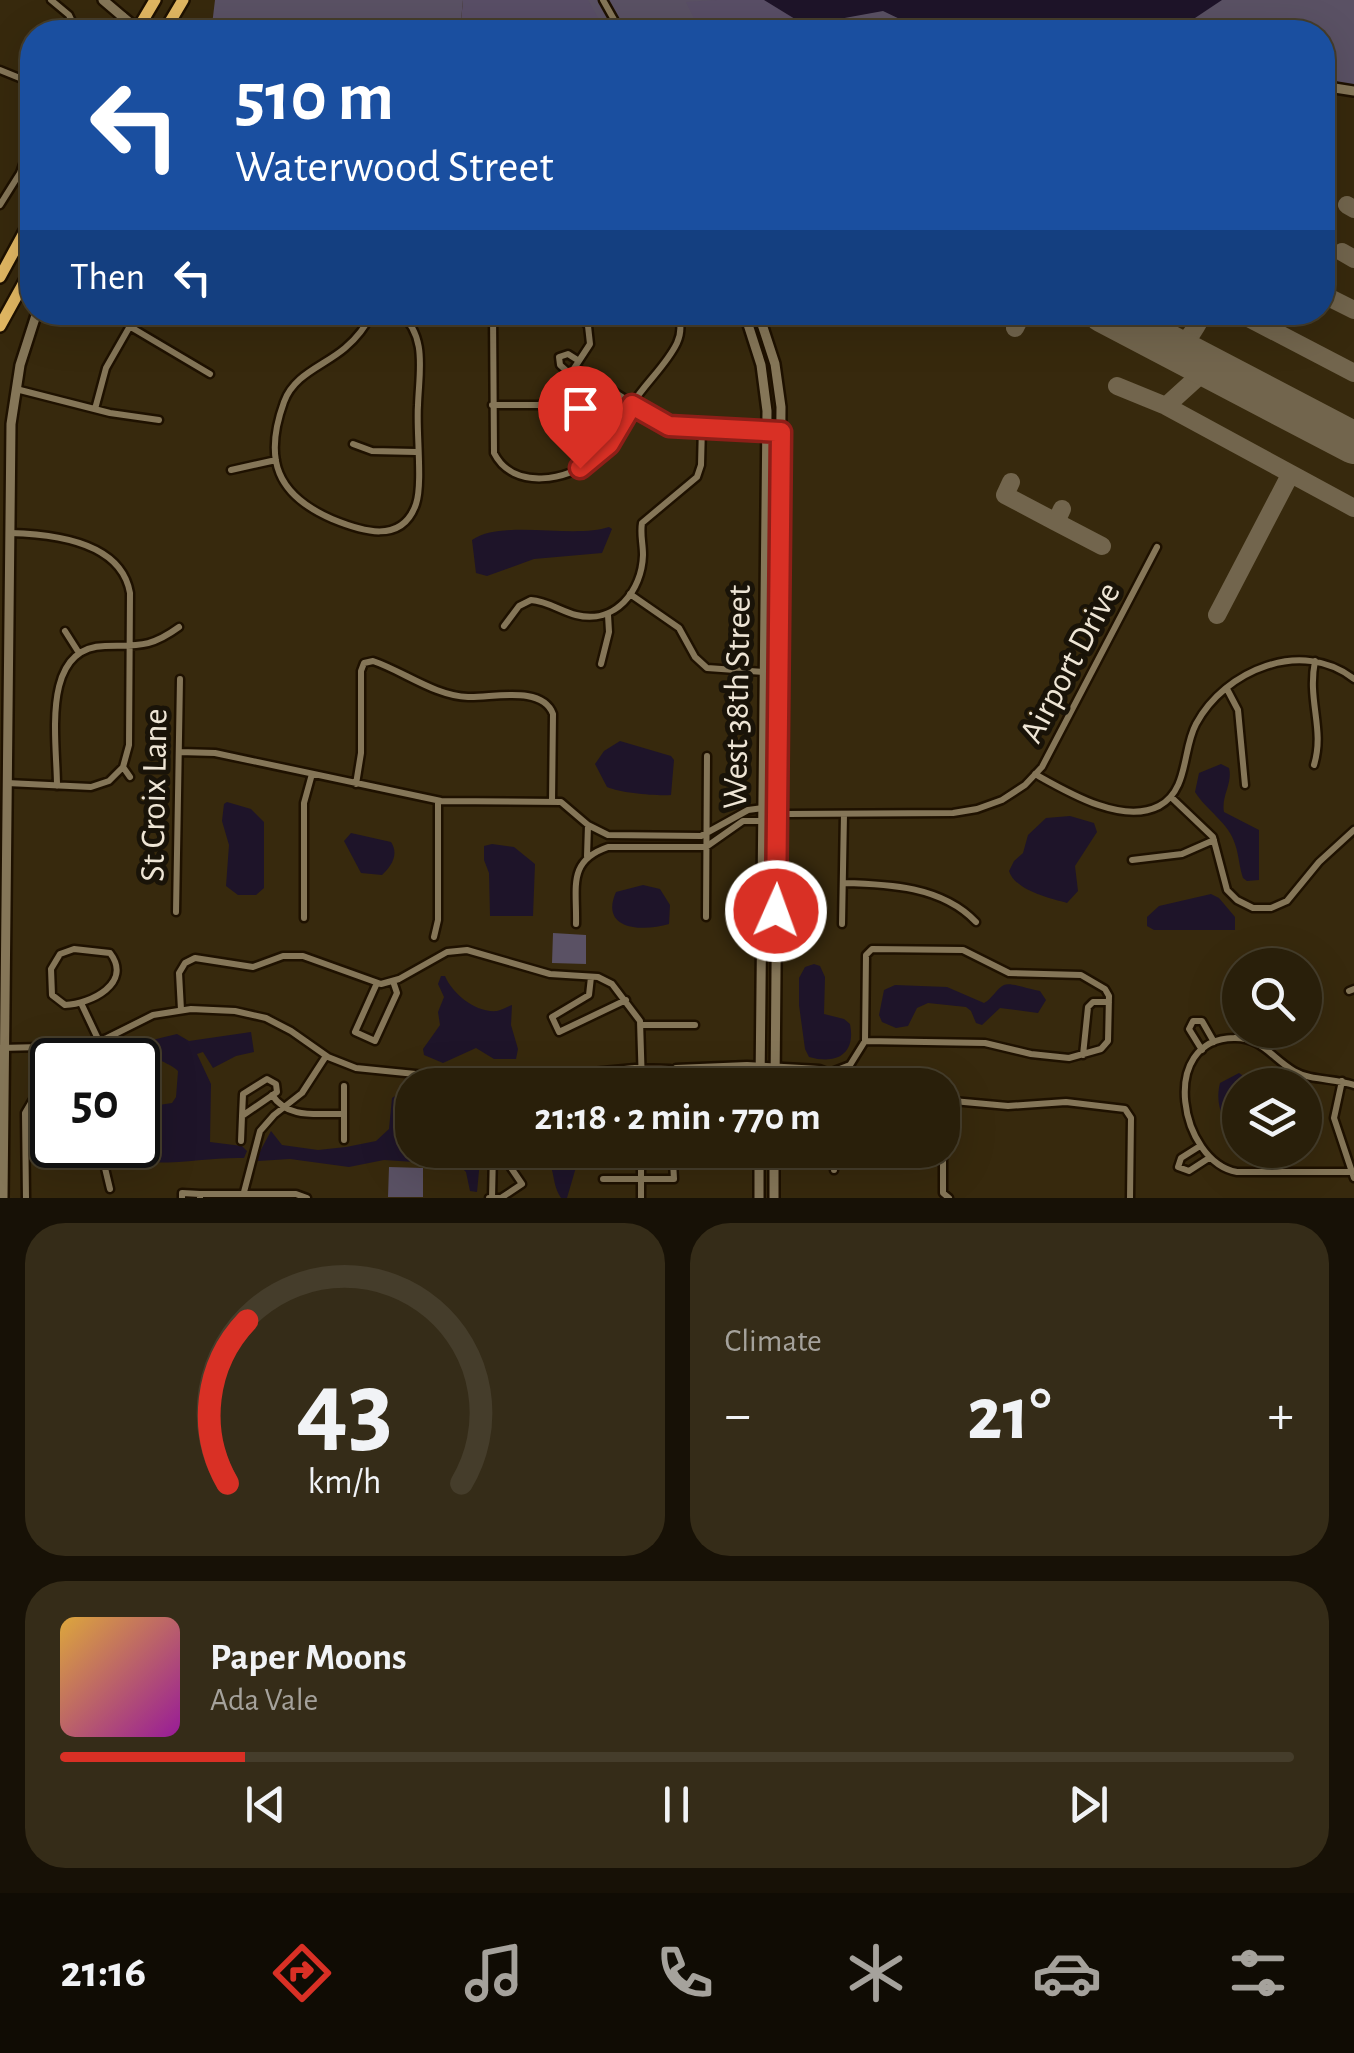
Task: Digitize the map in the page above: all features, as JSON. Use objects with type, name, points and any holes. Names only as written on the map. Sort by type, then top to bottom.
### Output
[{"type":"highway","points":[[0,276],[20,240]]},
{"type":"highway","points":[[0,326],[20,290]]},
{"type":"main road","points":[[103,0],[126,20]]},
{"type":"main road","points":[[2,1198],[15,389],[33,325]]},
{"type":"main road","name":"West 38th Street","points":[[748,325],[764,378],[767,432],[760,1066]]},
{"type":"main road","name":"West 38th Street","points":[[763,325],[778,376],[781,432],[775,1068]]},
{"type":"main road","points":[[759,1168],[759,1198]]},
{"type":"main road","points":[[774,1168],[774,1198]]},
{"type":"street","points":[[52,0],[71,20]]},
{"type":"street","points":[[0,204],[20,171]]},
{"type":"street","points":[[364,325],[348,346],[299,379],[288,392],[282,408],[276,460],[284,484],[299,502],[366,532],[392,530],[411,514],[418,495],[420,352],[410,325]]},
{"type":"street","points":[[494,325],[492,447],[503,467],[520,476],[544,478],[580,468],[609,444],[679,338],[678,325]]},
{"type":"street","points":[[492,406],[548,403],[587,350],[590,336],[586,325]]},
{"type":"street","points":[[95,410],[106,368],[129,326],[210,374]]},
{"type":"street","points":[[575,367],[570,354],[560,356],[560,366],[575,367],[666,425],[781,432]]},
{"type":"street","points":[[15,389],[95,410],[159,420]]},
{"type":"street","points":[[504,626],[519,606],[531,600],[584,617],[608,615],[630,594],[640,570],[642,523],[697,477],[702,426]]},
{"type":"street","points":[[353,444],[372,452],[416,452]]},
{"type":"street","points":[[231,470],[276,460]]},
{"type":"street","points":[[7,783],[99,786],[123,767],[129,748],[129,584],[114,561],[58,536],[10,533]]},
{"type":"street","name":"Airport Drive","points":[[779,814],[976,810],[1010,795],[1036,774],[1052,752],[1157,548]]},
{"type":"street","points":[[630,594],[680,628],[695,656],[707,668],[764,672]]},
{"type":"street","points":[[602,664],[609,632],[608,615]]},
{"type":"street","points":[[57,786],[58,688],[64,668],[79,652],[98,646],[155,643],[180,628]]},
{"type":"street","points":[[65,631],[79,652]]},
{"type":"street","points":[[1036,774],[1083,800],[1146,810],[1171,796],[1181,779],[1192,732],[1206,709],[1227,688],[1274,663],[1294,659],[1335,667],[1354,679]]},
{"type":"street","points":[[356,784],[361,753],[361,671],[366,662],[376,661],[456,696],[537,697],[548,703],[553,718],[552,802]]},
{"type":"street","points":[[1314,765],[1319,740],[1311,696],[1315,661]]},
{"type":"street","name":"St Croix Lane","points":[[176,912],[180,679]]},
{"type":"street","points":[[1227,688],[1238,710],[1246,784]]},
{"type":"street","points":[[179,752],[216,752],[438,800],[561,802],[588,825],[608,835],[706,835],[734,816],[763,808],[779,814]]},
{"type":"street","points":[[706,917],[707,756]]},
{"type":"street","points":[[123,767],[130,777]]},
{"type":"street","points":[[304,918],[304,802],[312,774]]},
{"type":"street","points":[[1171,796],[1214,840],[1223,882],[1231,894],[1248,906],[1279,906],[1293,896],[1319,862],[1354,830]]},
{"type":"street","points":[[434,937],[438,920],[438,800]]},
{"type":"street","points":[[587,856],[608,847],[706,847],[742,821],[763,821],[779,814]]},
{"type":"street","points":[[842,924],[844,814]]},
{"type":"street","points":[[576,924],[578,872],[587,856],[588,825]]},
{"type":"street","points":[[608,835],[608,847]]},
{"type":"street","points":[[1132,860],[1182,854],[1214,840]]},
{"type":"street","points":[[842,883],[907,886],[966,911],[976,922]]},
{"type":"street","points":[[840,1068],[852,1063],[865,1041],[866,954],[874,948],[963,950],[1010,973],[1081,975],[1105,990],[1109,1002],[1108,1042],[1102,1048],[1069,1058],[985,1043],[865,1041]]},
{"type":"street","points":[[68,950],[106,950],[114,957],[116,979],[111,987],[81,1003],[68,1005],[52,995],[53,963],[68,950]]},
{"type":"street","points":[[181,1010],[179,973],[187,961],[198,957],[253,967],[283,956],[304,956],[378,983],[393,981],[446,952],[461,950],[554,975],[591,976],[608,981],[641,1025],[643,1068]]},
{"type":"street","points":[[591,976],[588,996],[554,1016],[552,1020],[558,1030],[563,1032],[626,1000]]},
{"type":"street","points":[[378,983],[355,1032],[375,1041],[397,993],[393,981]]},
{"type":"street","points":[[588,996],[596,1012]]},
{"type":"street","points":[[1083,1055],[1088,1007],[1093,1002],[1109,1002]]},
{"type":"street","points":[[81,1003],[98,1038]]},
{"type":"street","points":[[108,1038],[147,1017],[181,1010],[229,1010],[284,1026],[326,1056],[373,1071],[395,1073]]},
{"type":"street","points":[[1202,1050],[1189,1029],[1193,1021],[1202,1022],[1214,1042]]},
{"type":"street","points":[[641,1025],[695,1025]]},
{"type":"street","points":[[1342,1081],[1333,1114],[1353,1175],[1237,1172],[1222,1168],[1200,1146],[1184,1100],[1183,1085],[1189,1065],[1214,1042],[1230,1038],[1250,1040],[1298,1073],[1342,1081],[1354,1085]]},
{"type":"street","points":[[2,1048],[30,1048]]},
{"type":"street","points":[[244,1192],[258,1136],[269,1119],[305,1089],[326,1056]]},
{"type":"street","points":[[676,1068],[763,1068]]},
{"type":"street","points":[[241,1141],[242,1116],[243,1094],[267,1078],[276,1084],[277,1092],[242,1116]]},
{"type":"street","points":[[344,1086],[344,1140]]},
{"type":"street","points":[[272,1095],[291,1113],[344,1114]]},
{"type":"street","points":[[960,1102],[1008,1106],[1066,1102],[1128,1112],[1130,1198]]},
{"type":"street","points":[[26,1198],[25,1113],[30,1104]]},
{"type":"street","points":[[1200,1146],[1178,1161],[1179,1168],[1186,1172],[1209,1158]]},
{"type":"street","points":[[105,1168],[110,1189]]},
{"type":"street","points":[[492,1168],[491,1198],[501,1198],[522,1184],[510,1168]]},
{"type":"street","points":[[641,1198],[642,1168]]},
{"type":"street","points":[[603,1179],[674,1179],[674,1168]]},
{"type":"street","points":[[943,1168],[943,1192],[949,1198]]},
{"type":"street","points":[[182,1198],[182,1194],[244,1192],[307,1198]]},
{"type":"shaded area","points":[[215,0],[463,0],[461,20],[213,20]]},
{"type":"shaded area","points":[[463,0],[588,0],[599,20],[461,20]]},
{"type":"shaded area","points":[[545,0],[1354,0],[1354,86],[1335,81],[1335,20],[544,20]]},
{"type":"shaded area","points":[[764,0],[800,20],[695,20],[686,2]]},
{"type":"shaded area","points":[[764,0],[1222,0],[1192,20],[902,20],[883,11],[834,20],[795,19]]},
{"type":"shaded area","points":[[612,529],[602,553],[534,559],[487,576],[476,573],[472,540],[485,534]]},
{"type":"shaded area","points":[[620,741],[671,756],[671,795],[638,794],[607,787],[595,764],[604,751]]},
{"type":"shaded area","points":[[1221,764],[1229,768],[1230,774],[1224,812],[1259,830],[1259,880],[1243,878],[1232,836],[1195,792],[1199,773]]},
{"type":"shaded area","points":[[227,802],[251,809],[264,822],[264,888],[256,895],[238,895],[226,886],[229,845],[222,821]]},
{"type":"shaded area","points":[[1070,816],[1094,823],[1097,832],[1075,866],[1078,891],[1067,903],[1025,888],[1009,871],[1023,853],[1028,835],[1046,818]]},
{"type":"shaded area","points":[[351,833],[391,842],[393,860],[382,875],[361,873],[344,841]]},
{"type":"shaded area","points":[[484,846],[514,847],[535,864],[533,916],[490,916]]},
{"type":"shaded area","points":[[643,885],[660,889],[670,905],[669,924],[636,927],[618,921],[613,914],[616,892]]},
{"type":"shaded area","points":[[1211,894],[1235,917],[1235,930],[1154,930],[1147,926],[1147,917],[1159,906]]},
{"type":"shaded area","points":[[553,933],[586,935],[586,964],[552,963]]},
{"type":"shaded area","points":[[820,966],[825,977],[824,1014],[850,1024],[850,1043],[836,1058],[809,1057],[805,1049],[799,978],[805,967]]},
{"type":"shaded area","points":[[441,976],[465,1001],[481,1009],[497,1011],[512,1005],[516,1059],[494,1059],[476,1048],[443,1063],[424,1055],[423,1049],[440,1025],[438,1012],[444,997],[438,984]]},
{"type":"shaded area","points":[[1007,984],[1040,991],[1046,1000],[1038,1013],[1000,1008],[982,1025],[976,1023],[966,1007],[928,1003],[917,1008],[908,1026],[896,1028],[882,1022],[879,1015],[884,990],[895,985],[947,987],[984,1003]]},
{"type":"shaded area","points":[[251,1032],[254,1052],[213,1068],[203,1052],[197,1054],[211,1084],[210,1142],[242,1146],[247,1151],[244,1158],[160,1162],[160,1105],[172,1103],[176,1097],[178,1071],[160,1060],[160,1038],[177,1034],[189,1041]]},
{"type":"shaded area","points":[[1222,1082],[1222,1114],[1218,1098]]},
{"type":"shaded area","points":[[395,1096],[395,1161],[349,1167],[290,1159],[258,1161],[271,1131],[282,1145],[318,1150],[376,1141],[389,1129]]},
{"type":"shaded area","points":[[389,1167],[423,1168],[423,1197],[388,1197]]},
{"type":"shaded area","points":[[462,1168],[479,1168],[477,1192],[470,1191]]},
{"type":"shaded area","points":[[551,1168],[576,1168],[567,1198],[561,1198]]},
{"type":"taxiway","points":[[1347,205],[1354,209]]},
{"type":"taxiway","points":[[1342,252],[1354,259]]},
{"type":"taxiway","points":[[1335,300],[1354,310]]},
{"type":"taxiway","points":[[1165,345],[1185,340],[1197,325]]},
{"type":"taxiway","points":[[1262,325],[1354,373]]},
{"type":"taxiway","points":[[1166,406],[1209,367]]},
{"type":"taxiway","points":[[1117,386],[1166,406],[1354,508]]},
{"type":"taxiway","points":[[1217,615],[1290,475]]},
{"type":"taxiway","points":[[1011,482],[1005,495],[1056,522]]},
{"type":"taxiway","points":[[1062,509],[1056,522],[1102,546]]},
{"type":"runway","points":[[1129,325],[1354,443]]},
{"type":"route","points":[[580,468],[609,444],[632,405],[669,426],[781,432],[776,911]]}]
